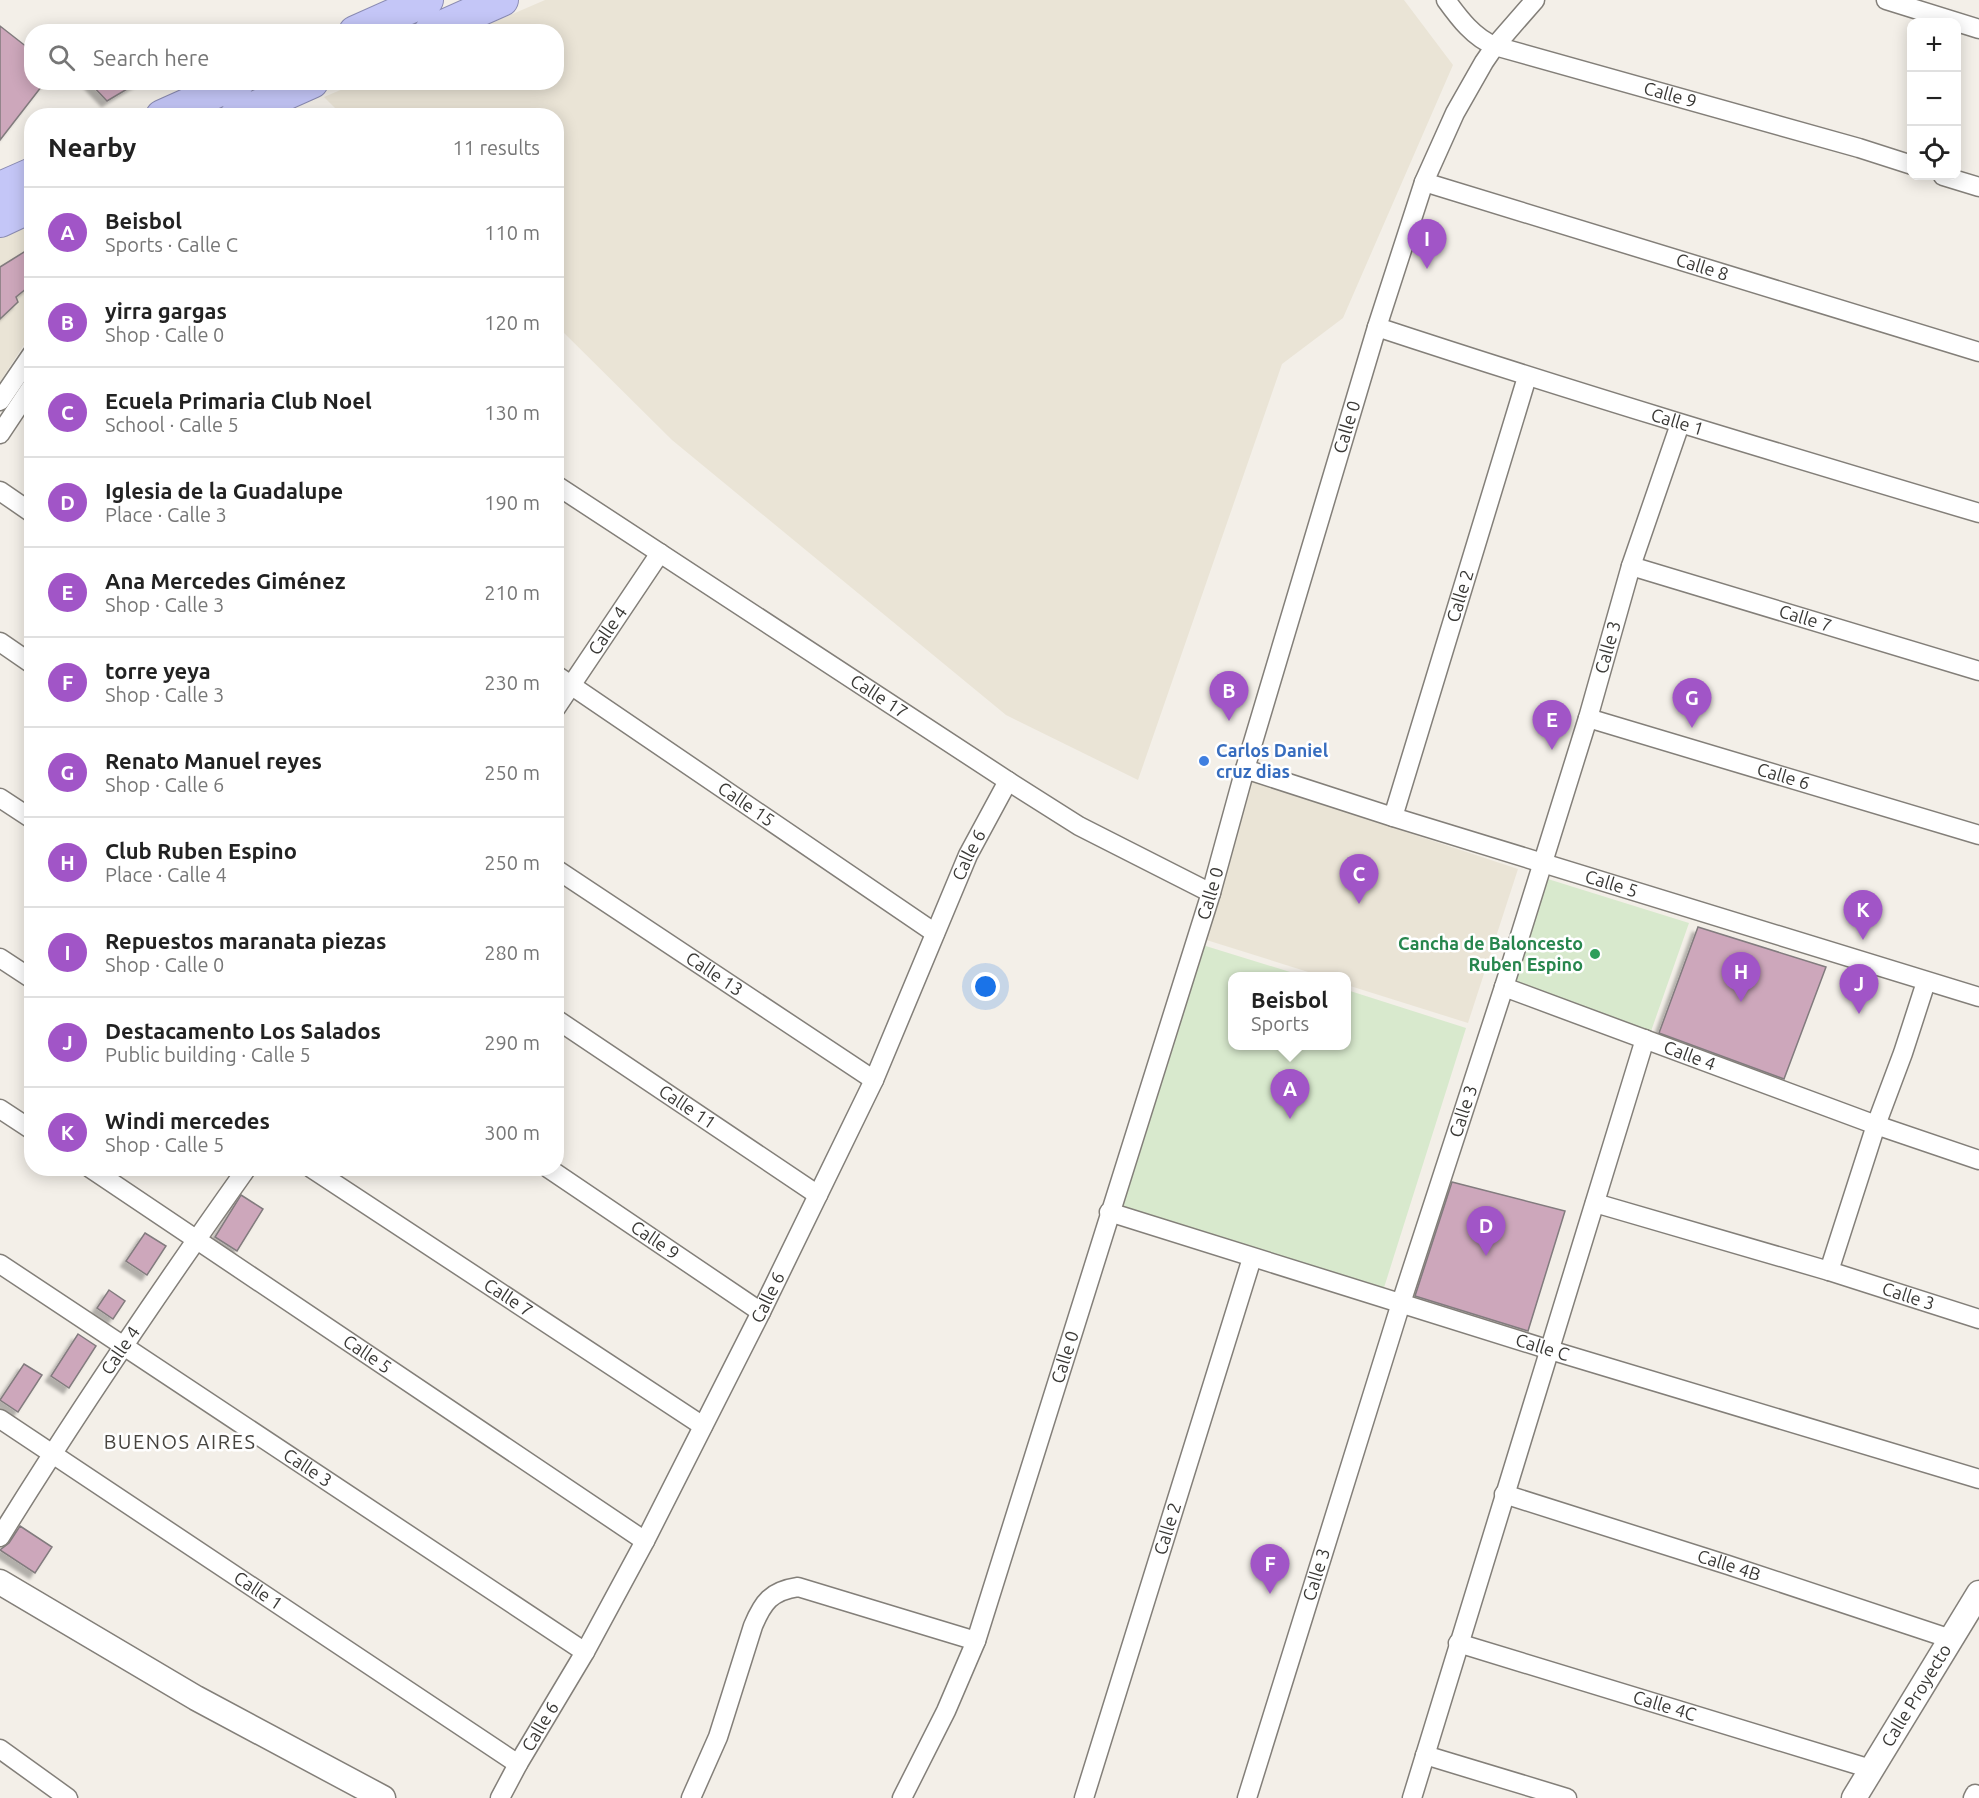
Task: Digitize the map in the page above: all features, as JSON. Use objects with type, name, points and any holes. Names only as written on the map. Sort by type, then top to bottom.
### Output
[{"type":"highway","points":[[373,24],[428,0]]},
{"type":"highway","points":[[448,24],[502,0]]},
{"type":"highway","points":[[180,108],[219,90]]},
{"type":"highway","points":[[254,108],[294,90]]},
{"type":"highway","points":[[0,188],[24,178]]},
{"type":"highway","points":[[0,221],[24,210]]},
{"type":"street","name":"Calle 9","points":[[1446,0],[1458,17],[1483,41],[1495,46],[1859,148],[1907,164]]},
{"type":"street","name":"Calle 0","points":[[902,1798],[946,1711],[976,1641],[1211,892],[1245,769],[1377,327],[1424,182],[1455,113],[1495,46],[1535,0]]},
{"type":"street","points":[[1886,0],[1979,29]]},
{"type":"street","points":[[1956,180],[1979,187]]},
{"type":"street","name":"Calle 8","points":[[1424,182],[1979,352]]},
{"type":"street","name":"Calle 1","points":[[1377,327],[1527,377],[1979,513]]},
{"type":"street","points":[[0,401],[24,366]]},
{"type":"street","name":"Calle 2","points":[[1393,817],[1527,377]]},
{"type":"street","points":[[0,434],[24,398]]},
{"type":"street","name":"Calle 3","points":[[1247,1798],[1401,1303],[1504,987],[1588,718],[1631,566],[1680,424]]},
{"type":"street","name":"Calle 17","points":[[564,490],[1079,826],[1211,892]]},
{"type":"street","points":[[0,491],[24,508]]},
{"type":"street","name":"Calle 4","points":[[564,696],[660,553]]},
{"type":"street","name":"Calle 7","points":[[1631,566],[1979,671]]},
{"type":"street","points":[[0,642],[24,658]]},
{"type":"street","name":"Calle 15","points":[[564,680],[935,933]]},
{"type":"street","name":"Calle 6","points":[[1588,718],[1979,835]]},
{"type":"street","name":"Calle 5","points":[[1245,769],[1393,817],[1979,997]]},
{"type":"street","name":"Calle 6","points":[[500,1798],[585,1652],[645,1541],[762,1312],[874,1080],[968,855],[1008,781]]},
{"type":"street","points":[[0,798],[24,814]]},
{"type":"street","name":"Calle 13","points":[[564,874],[874,1080]]},
{"type":"street","points":[[0,958],[24,974]]},
{"type":"street","points":[[1828,1271],[1876,1125],[1904,1053],[1926,982]]},
{"type":"street","name":"Calle 4","points":[[1504,987],[1876,1125],[1979,1160]]},
{"type":"street","name":"Calle 11","points":[[564,1023],[818,1195]]},
{"type":"street","points":[[1412,1798],[1645,1039]]},
{"type":"street","points":[[0,1109],[24,1125]]},
{"type":"street","name":"Calle 5","points":[[102,1176],[645,1541]]},
{"type":"street","name":"Calle 4","points":[[0,1537],[52,1453],[241,1176]]},
{"type":"street","name":"Calle 7","points":[[323,1176],[703,1426]]},
{"type":"street","name":"Calle 9","points":[[560,1176],[762,1312]]},
{"type":"street","name":"Calle 3","points":[[1595,1203],[1828,1271],[1979,1319]]},
{"type":"street","name":"Calle C","points":[[1109,1212],[1550,1350],[1979,1479]]},
{"type":"street","name":"Calle 2","points":[[1084,1798],[1252,1258]]},
{"type":"street","name":"Calle 3","points":[[0,1264],[585,1652]]},
{"type":"street","name":"Calle 1","points":[[0,1419],[518,1764]]},
{"type":"street","name":"Calle 4B","points":[[1504,1494],[1952,1639]]},
{"type":"street","points":[[0,1582],[196,1698],[383,1798]]},
{"type":"street","points":[[691,1798],[718,1737],[756,1618],[767,1600],[778,1593],[798,1587],[976,1641]]},
{"type":"street","name":"Calle Proyecto","points":[[1854,1798],[1979,1593]]},
{"type":"street","name":"Calle 4C","points":[[1458,1643],[1872,1769]]},
{"type":"street","points":[[0,1749],[68,1798]]},
{"type":"street","points":[[1425,1755],[1567,1798]]},
{"type":"shaded area","points":[[545,0],[1404,0],[1453,65],[1343,318],[1282,364],[1138,780],[1006,715],[672,440],[564,333],[564,108],[335,108],[324,97],[340,90],[564,90],[564,24],[489,24]]},
{"type":"shaded area","points":[[24,224],[24,345],[0,382],[0,236]]},
{"type":"shaded area","points":[[1249,780],[1518,869],[1468,1023],[1351,986],[1351,972],[1308,972],[1200,938]]},
{"type":"green space","name":"Cancha de Baloncesto Ruben Espino","points":[[1535,875],[1689,923],[1649,1037],[1501,984]]},
{"type":"green space","points":[[1196,943],[1290,972],[1228,972],[1228,1050],[1351,1050],[1351,991],[1466,1028],[1382,1294],[1116,1210]]},
{"type":"building","points":[[0,26],[24,45],[24,90],[39,90],[0,140]]},
{"type":"building","points":[[97,90],[126,90],[107,101]]},
{"type":"building","points":[[24,252],[24,290],[16,297],[18,302],[0,319],[0,267]]},
{"type":"building","points":[[1698,927],[1826,967],[1784,1079],[1659,1033]]},
{"type":"building","points":[[1452,1182],[1565,1211],[1528,1331],[1415,1296]]},
{"type":"building","points":[[241,1195],[263,1209],[237,1251],[215,1237]]},
{"type":"building","points":[[145,1233],[166,1246],[147,1275],[126,1261]]},
{"type":"building","points":[[109,1290],[125,1301],[113,1319],[97,1308]]},
{"type":"building","points":[[78,1334],[96,1346],[69,1388],[51,1376]]},
{"type":"building","points":[[24,1364],[42,1375],[18,1412],[0,1400]]},
{"type":"building","points":[[20,1526],[52,1547],[35,1573],[0,1550],[9,1543]]},
{"type":"place","name":"Repuestos maranata piezas","points":[[1427,269]]},
{"type":"place","name":"yirra gargas","points":[[1229,721]]},
{"type":"place","name":"Renato Manuel reyes","points":[[1692,728]]},
{"type":"place","name":"Ana Mercedes Giménez","points":[[1552,750]]},
{"type":"place","name":"Carlos Daniel cruz dias","points":[[1204,761]]},
{"type":"place","name":"Ecuela Primaria Club Noel","points":[[1359,904]]},
{"type":"place","name":"Windi mercedes","points":[[1863,940]]},
{"type":"place","name":"Cancha de Baloncesto Ruben Espino","points":[[1595,954]]},
{"type":"place","name":"Club Ruben Espino","points":[[1741,1002]]},
{"type":"place","name":"Destacamento Los Salados","points":[[1859,1014]]},
{"type":"place","name":"Beisbol","points":[[1290,1119]]},
{"type":"place","name":"Iglesia de la Guadalupe","points":[[1486,1256]]},
{"type":"place","name":"torre yeya","points":[[1270,1594]]},
{"type":"district","name":"BUENOS AIRES","points":[[180,1442]]}]
